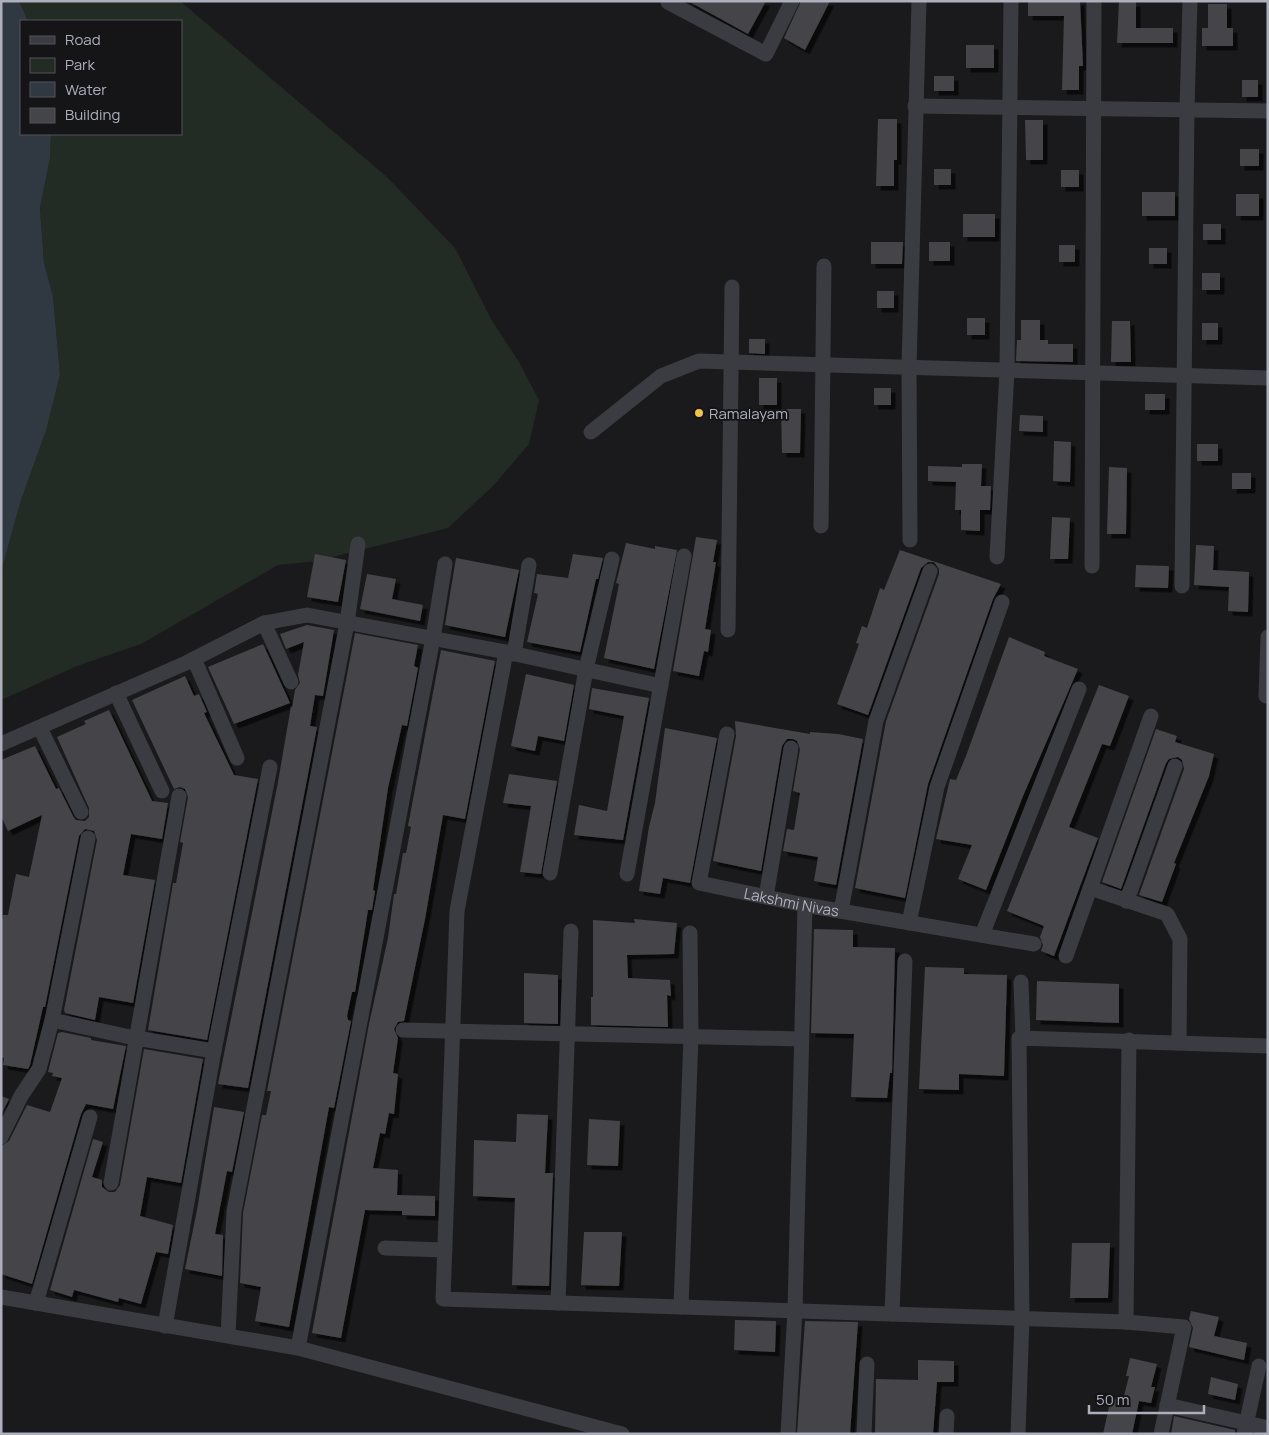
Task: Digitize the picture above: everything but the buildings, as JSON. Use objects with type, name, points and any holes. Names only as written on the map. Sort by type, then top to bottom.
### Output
[{"type":"street","points":[[668,2],[766,54],[792,1]]},
{"type":"street","points":[[910,540],[909,367],[919,1]]},
{"type":"street","points":[[997,557],[1007,371],[1011,1]]},
{"type":"street","points":[[1092,566],[1094,1]]},
{"type":"street","points":[[1182,586],[1187,110],[1190,1]]},
{"type":"street","points":[[915,106],[1268,110]]},
{"type":"street","points":[[821,526],[824,266]]},
{"type":"street","points":[[728,630],[732,287]]},
{"type":"street","points":[[591,432],[661,376],[699,361],[1268,378]]},
{"type":"street","points":[[228,1335],[234,1212],[347,623],[358,544]]},
{"type":"street","points":[[627,874],[684,556]]},
{"type":"street","points":[[550,873],[586,669],[612,559]]},
{"type":"street","points":[[298,1348],[433,638],[445,564]]},
{"type":"street","points":[[529,565],[458,911],[443,1299],[1022,1318],[1126,1322],[1184,1327],[1160,1434]]},
{"type":"street","points":[[840,911],[876,721],[930,571]]},
{"type":"street","points":[[909,922],[937,788],[1002,602]]},
{"type":"street","points":[[1,744],[194,659],[264,622],[307,615],[510,653],[661,686]]},
{"type":"street","points":[[264,622],[291,682]]},
{"type":"street","points":[[1266,696],[1268,637]]},
{"type":"street","points":[[194,659],[237,758]]},
{"type":"street","points":[[982,935],[1079,689]]},
{"type":"street","points":[[116,693],[162,791]]},
{"type":"street","points":[[1066,956],[1151,716]]},
{"type":"street","points":[[40,728],[81,812]]},
{"type":"street","name":"Lakshmi Nivas","points":[[726,734],[699,883],[805,905],[1034,944]]},
{"type":"street","points":[[766,897],[791,748]]},
{"type":"street","points":[[1128,895],[1175,766]]},
{"type":"street","points":[[165,1326],[214,1051],[270,767]]},
{"type":"street","points":[[111,1183],[179,796]]},
{"type":"street","points":[[2,1132],[21,1096],[39,1069],[52,1020],[88,838]]},
{"type":"street","points":[[1090,888],[1167,914],[1180,939],[1179,1043]]},
{"type":"street","points":[[788,1434],[795,1310],[805,905]]},
{"type":"street","points":[[558,1303],[571,931]]},
{"type":"street","points":[[681,1307],[691,1037],[690,933]]},
{"type":"street","points":[[892,1314],[905,960]]},
{"type":"street","points":[[1021,982],[1023,1038]]},
{"type":"street","points":[[52,1020],[136,1038],[214,1051]]},
{"type":"street","points":[[402,1030],[801,1039]]},
{"type":"street","points":[[1018,1434],[1022,1318],[1019,1038],[1129,1040],[1268,1046]]},
{"type":"street","points":[[1126,1322],[1129,1040]]},
{"type":"street","points":[[36,1303],[90,1117]]},
{"type":"street","points":[[385,1248],[445,1250]]},
{"type":"street","points":[[1,1297],[298,1348],[622,1434]]},
{"type":"street","points":[[864,1434],[867,1364]]},
{"type":"street","points":[[1245,1429],[1259,1366]]},
{"type":"street","points":[[1167,1405],[1245,1429],[1268,1428]]},
{"type":"street","points":[[946,1416],[946,1434]]},
{"type":"green space","points":[[19,1],[180,1],[387,177],[455,248],[491,319],[519,362],[539,400],[529,444],[494,485],[448,528],[317,561],[278,565],[141,644],[77,666],[1,700],[1,572],[21,500],[46,431],[60,375],[53,296],[44,263],[40,208],[50,158],[51,135],[182,135],[182,20],[28,20]]},
{"type":"water","points":[[1,1],[19,1],[28,20],[20,20],[20,135],[51,135],[50,158],[40,208],[44,263],[53,296],[60,375],[46,431],[21,500],[1,572]]},
{"type":"place","name":"Ramalayam","points":[[699,413]]}]
